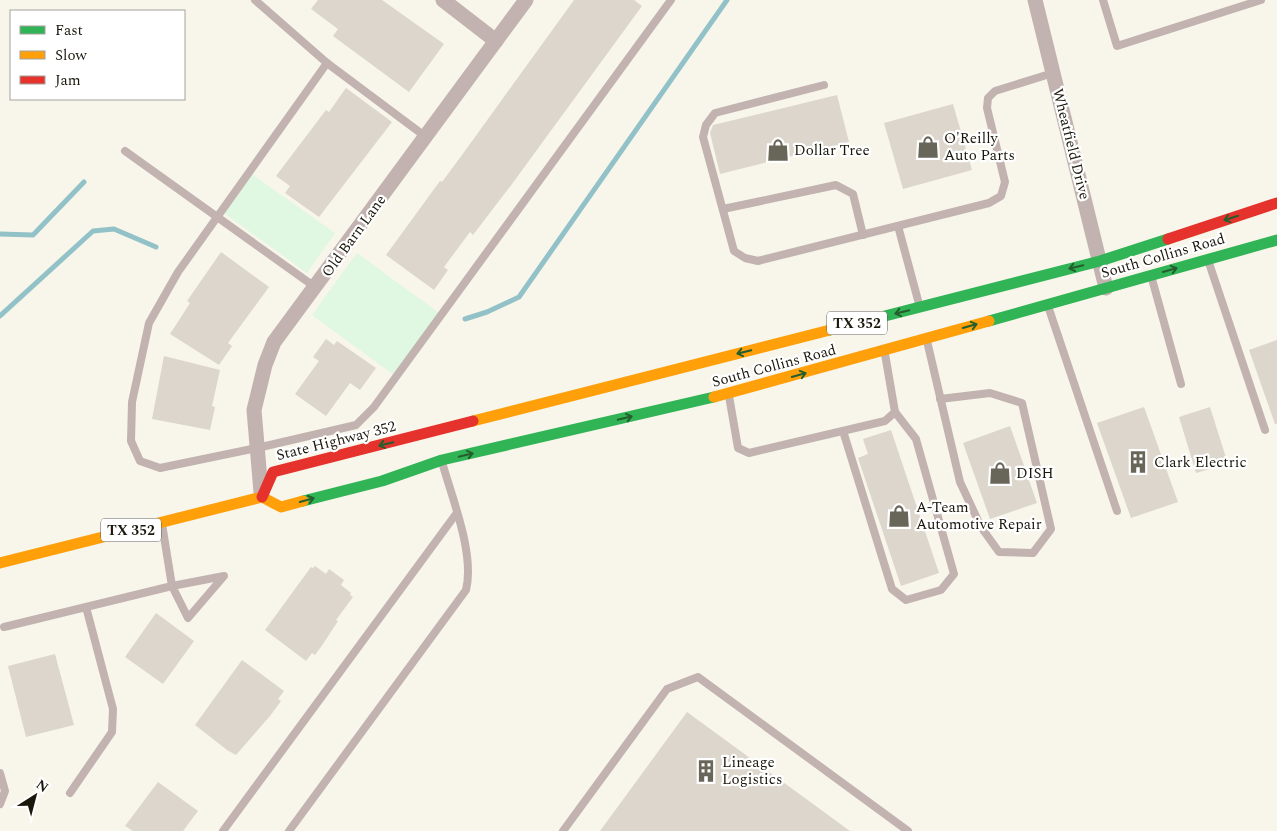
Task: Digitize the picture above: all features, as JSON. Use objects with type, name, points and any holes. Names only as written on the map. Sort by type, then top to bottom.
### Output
[{"type":"main road","name":"South Collins Road","points":[[262,498],[281,507],[382,480],[420,468],[438,446],[920,307],[1100,261],[1277,203]]},
{"type":"main road","name":"South Collins Road","points":[[438,446],[729,394],[1277,240]]},
{"type":"main road","name":"State Highway 352","points":[[262,498],[273,472],[438,446]]},
{"type":"main road","name":"TX 352","points":[[0,563],[262,498]]},
{"type":"street","points":[[443,0],[496,41]]},
{"type":"street","name":"Old Barn Lane","points":[[262,498],[254,410],[265,365],[274,342],[526,0]]},
{"type":"street","name":"Wheatfield Drive","points":[[1035,0],[1106,288]]},
{"type":"lane","points":[[255,0],[327,63],[426,137]]},
{"type":"lane","points":[[327,63],[178,272],[149,323],[132,402],[131,441],[140,461],[160,468],[356,425],[374,407],[671,0]]},
{"type":"lane","points":[[1103,0],[1116,46],[1261,0]]},
{"type":"lane","points":[[824,85],[715,113],[706,125],[703,137],[734,251],[745,258],[758,261],[989,204],[1001,196],[1005,182],[987,108],[988,98],[995,91],[1054,73]]},
{"type":"lane","points":[[125,151],[218,216],[315,288]]},
{"type":"lane","points":[[722,209],[836,185],[845,188],[853,194],[863,235]]},
{"type":"lane","points":[[898,226],[920,307]]},
{"type":"lane","points":[[1208,259],[1265,430]]},
{"type":"lane","points":[[1151,275],[1181,384]]},
{"type":"lane","points":[[1047,304],[1118,510]]},
{"type":"lane","points":[[926,339],[940,399],[960,482],[981,527],[999,552],[1033,552],[1051,529],[1022,403],[990,393],[940,399]]},
{"type":"lane","points":[[843,431],[892,589],[906,600],[941,590],[954,574],[916,439],[895,412],[885,350]]},
{"type":"lane","points":[[729,394],[738,448],[749,453],[885,421],[895,412]]},
{"type":"lane","points":[[289,831],[466,590],[470,567],[438,446]]},
{"type":"lane","points":[[223,831],[456,514]]},
{"type":"lane","points":[[4,627],[172,586],[224,576],[188,618],[172,586],[161,522]]},
{"type":"lane","points":[[70,794],[112,732],[113,709],[86,607]]},
{"type":"lane","points":[[563,831],[667,689],[698,677],[908,831]]},
{"type":"lane","points":[[0,773],[5,791],[0,804]]},
{"type":"green space","points":[[252,174],[335,233],[307,273],[224,213]]},
{"type":"green space","points":[[357,253],[439,313],[394,375],[312,315]]},
{"type":"building","points":[[318,0],[382,0],[444,44],[409,92],[333,36],[338,29],[311,9]]},
{"type":"building","points":[[574,0],[634,0],[642,6],[512,184],[473,235],[470,232],[444,267],[448,270],[434,290],[386,255],[440,181],[442,182],[462,155]]},
{"type":"building","points":[[346,88],[392,122],[319,217],[285,193],[290,186],[276,176],[326,110],[329,112]]},
{"type":"building","points":[[837,95],[849,142],[720,174],[710,133],[713,125]]},
{"type":"building","name":"O'Reilly Auto Parts","points":[[953,104],[972,170],[903,189],[884,123]]},
{"type":"building","points":[[221,252],[269,287],[228,343],[232,346],[219,365],[170,334],[190,303],[187,301]]},
{"type":"building","points":[[326,339],[334,345],[337,341],[376,368],[360,390],[350,383],[326,416],[295,394],[319,361],[313,357]]},
{"type":"building","points":[[1277,340],[1277,424],[1275,424],[1249,350]]},
{"type":"building","points":[[164,356],[220,370],[212,406],[215,407],[210,430],[152,419]]},
{"type":"building","name":"Clark Electric","points":[[1144,407],[1178,502],[1131,518],[1097,423]]},
{"type":"building","points":[[1210,407],[1228,464],[1196,473],[1179,417]]},
{"type":"building","name":"DISH","points":[[1010,426],[1037,503],[990,519],[963,443]]},
{"type":"building","name":"A-Team Automotive Repair","points":[[891,430],[939,573],[901,586],[858,458],[868,454],[863,439]]},
{"type":"building","points":[[315,566],[326,574],[329,569],[344,580],[341,585],[353,597],[336,620],[338,621],[315,655],[312,653],[306,661],[265,630],[311,567]]},
{"type":"building","points":[[156,613],[194,641],[163,684],[125,657]]},
{"type":"building","points":[[55,654],[74,725],[26,737],[8,666]]},
{"type":"building","points":[[242,660],[284,691],[278,699],[281,701],[270,716],[236,755],[195,725]]},
{"type":"building","name":"Lineage Logistics","points":[[687,712],[850,831],[600,831]]},
{"type":"building","points":[[158,782],[198,811],[183,831],[133,831],[125,826]]},
{"type":"waterway","points":[[465,319],[487,312],[519,297],[727,0]]},
{"type":"waterway","points":[[0,234],[33,235],[84,182]]},
{"type":"waterway","points":[[0,316],[93,231],[114,229],[156,247]]},
{"type":"traffic: fast","points":[[830,330],[1100,261],[1168,239]]},
{"type":"traffic: fast","points":[[989,321],[1277,240]]},
{"type":"traffic: fast","points":[[303,501],[382,481],[442,460],[714,397]]},
{"type":"traffic: slow","points":[[714,397],[989,321]]},
{"type":"traffic: slow","points":[[473,421],[830,330]]},
{"type":"traffic: slow","points":[[0,563],[262,497],[281,507],[303,501]]},
{"type":"traffic: jam","points":[[1168,239],[1277,203]]},
{"type":"traffic: jam","points":[[262,497],[273,472],[473,421]]},
{"type":"place","name":"O'Reilly Auto Parts","points":[[928,147]]},
{"type":"place","name":"Dollar Tree","points":[[778,150]]},
{"type":"place","name":"Clark Electric","points":[[1138,462]]},
{"type":"place","name":"DISH","points":[[1000,473]]},
{"type":"place","name":"A-Team Automotive Repair","points":[[899,516]]},
{"type":"place","name":"Lineage Logistics","points":[[706,771]]}]
